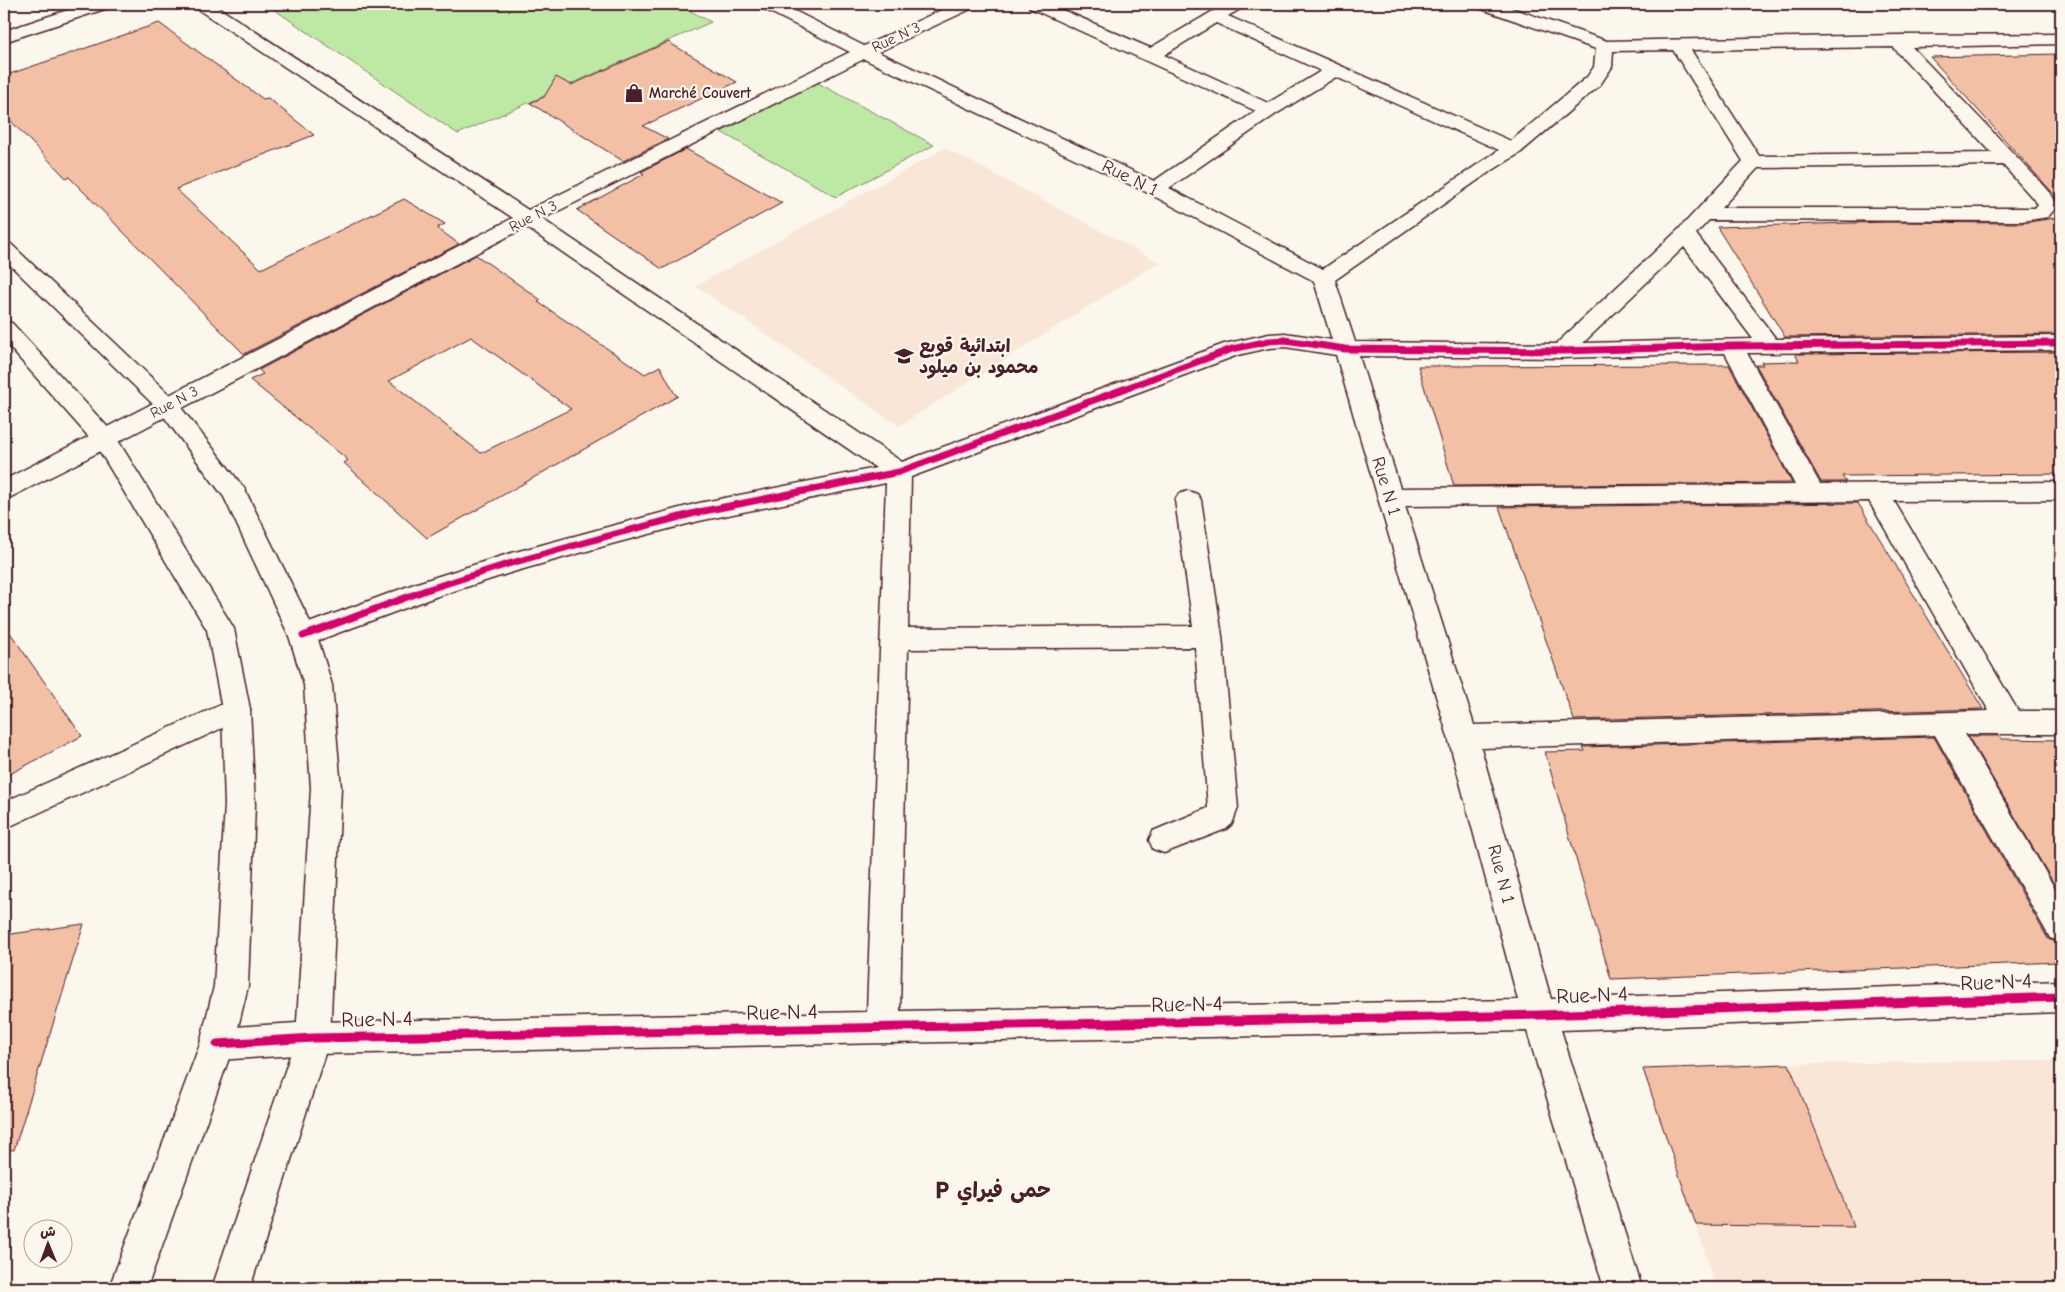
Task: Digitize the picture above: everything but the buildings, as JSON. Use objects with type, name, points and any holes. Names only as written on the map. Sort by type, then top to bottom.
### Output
[{"type":"street","points":[[4,37],[102,4]]},
{"type":"street","points":[[202,4],[526,218],[898,472]]},
{"type":"street","name":"Rue N 1","points":[[768,4],[863,52],[1155,189],[1324,278],[1463,737],[1539,1014],[1623,1288]]},
{"type":"street","name":"Rue N 3","points":[[4,490],[105,440],[167,405],[526,218],[863,52],[968,4]]},
{"type":"street","points":[[1036,4],[1269,110]]},
{"type":"street","points":[[1151,56],[1236,4]]},
{"type":"street","points":[[1485,4],[1605,46],[1896,40],[2061,39]]},
{"type":"street","points":[[1216,16],[1514,149]]},
{"type":"street","points":[[1703,214],[2022,215],[2041,213],[2048,205],[2045,200],[2009,158],[1896,40]]},
{"type":"street","points":[[1678,44],[1753,162]]},
{"type":"street","points":[[1324,278],[1481,169],[1514,149],[1594,81],[1603,67],[1605,46]]},
{"type":"street","points":[[1155,189],[1269,110],[1335,70]]},
{"type":"street","points":[[1562,351],[1685,234],[1753,162],[2009,158]]},
{"type":"street","points":[[1685,234],[1771,347]]},
{"type":"street","points":[[4,248],[167,405],[235,494],[303,636],[318,685],[326,788],[313,1038],[231,1288]]},
{"type":"street","points":[[4,328],[105,440],[220,629],[236,709],[240,805],[231,986],[217,1044],[128,1288]]},
{"type":"street","points":[[303,636],[435,587],[615,534],[699,512],[898,472],[1232,350],[1269,341],[1285,340],[1345,349],[1562,351],[1732,346],[2061,343]]},
{"type":"street","points":[[1732,346],[1812,493]]},
{"type":"street","points":[[884,1027],[898,472]]},
{"type":"street","points":[[1389,497],[2061,491]]},
{"type":"street","points":[[1877,493],[2010,722]]},
{"type":"street","points":[[1164,840],[1214,820],[1220,815],[1223,808],[1208,636],[1188,500]]},
{"type":"street","points":[[894,639],[1208,636]]},
{"type":"street","points":[[4,816],[236,709]]},
{"type":"street","points":[[1463,737],[1943,722],[2061,722]]},
{"type":"street","points":[[1943,722],[2061,928]]},
{"type":"street","name":"Rue N 4","points":[[217,1044],[313,1038],[1539,1014],[2061,997]]},
{"type":"shaded area","name":"ابتدائية قوبع محمود بن ميلود","points":[[945,148],[1159,262],[899,426],[696,286]]},
{"type":"shaded area","points":[[2061,1060],[2061,1288],[1716,1288],[1696,1225],[1854,1227],[1789,1064]]},
{"type":"green space","points":[[266,4],[677,4],[711,22],[458,134]]},
{"type":"green space","points":[[818,83],[934,145],[836,197],[721,132]]},
{"type":"cycle path","points":[[303,636],[426,590],[508,564],[615,534],[699,512],[899,472],[1232,349],[1269,341],[1285,340],[1345,349],[1562,351],[1732,346],[2061,343]]},
{"type":"cycle path","points":[[217,1044],[313,1038],[1539,1015],[2061,997]]},
{"type":"place","name":"Marché Couvert","points":[[634,93]]},
{"type":"place","name":"ابتدائية قوبع محمود بن ميلود","points":[[904,356]]},
{"type":"place","name":"حمى فيراي","points":[[942,1190]]}]
